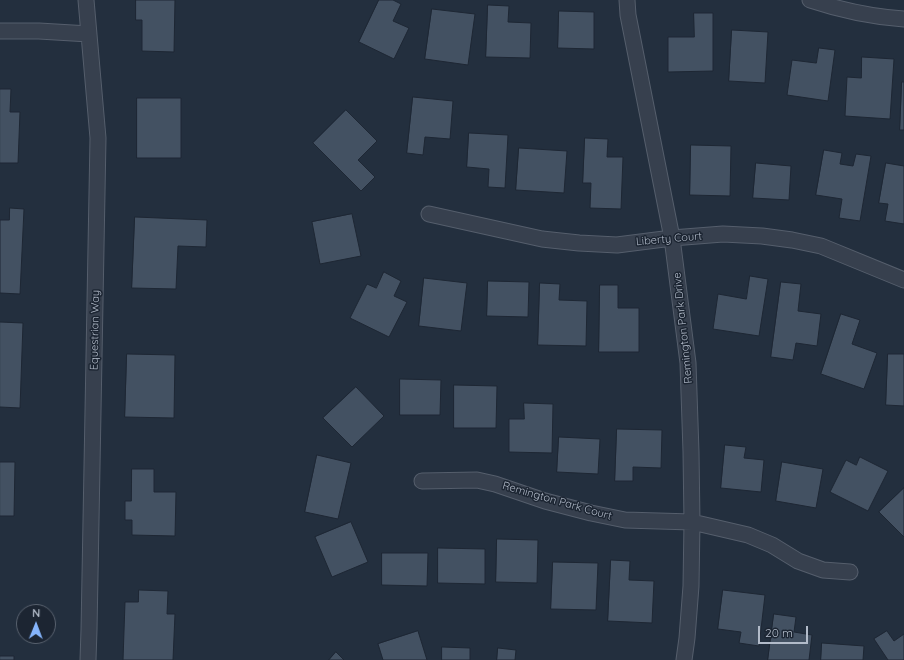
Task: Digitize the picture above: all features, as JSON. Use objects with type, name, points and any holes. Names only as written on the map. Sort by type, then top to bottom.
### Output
[{"type":"street","name":"Equestrian Way","points":[[86,0],[98,138],[88,660]]},
{"type":"street","name":"Remington Park Drive","points":[[627,0],[628,15],[672,238],[688,363],[692,522],[691,586],[684,660]]},
{"type":"street","points":[[810,0],[864,13],[904,19]]},
{"type":"street","points":[[0,31],[39,31],[89,34]]},
{"type":"street","name":"Liberty Court","points":[[429,214],[542,239],[579,243],[617,244],[724,234],[762,236],[792,240],[821,246],[904,280]]},
{"type":"street","name":"Remington Park Court","points":[[422,481],[477,480],[495,484],[545,501],[618,519],[692,522],[748,535],[772,545],[798,561],[823,570],[850,572]]},
{"type":"building","points":[[136,0],[175,0],[174,52],[142,51],[142,20],[136,20]]},
{"type":"building","points":[[379,0],[393,0],[401,4],[393,21],[409,28],[394,59],[359,42]]},
{"type":"building","points":[[488,5],[509,6],[508,22],[531,23],[530,58],[486,57]]},
{"type":"building","points":[[432,9],[475,14],[468,65],[425,59]]},
{"type":"building","points":[[559,11],[594,12],[594,49],[558,48]]},
{"type":"building","points":[[694,13],[713,13],[713,71],[668,72],[668,37],[694,37]]},
{"type":"building","points":[[732,30],[768,32],[765,83],[729,81]]},
{"type":"building","points":[[819,48],[835,50],[828,101],[787,95],[792,60],[816,63]]},
{"type":"building","points":[[862,57],[894,59],[890,119],[845,116],[847,77],[861,78]]},
{"type":"building","points":[[902,82],[904,82],[904,130],[900,130]]},
{"type":"building","points":[[0,89],[11,89],[10,112],[20,112],[18,163],[0,163]]},
{"type":"building","points":[[413,97],[453,101],[450,139],[425,137],[423,155],[407,153]]},
{"type":"building","points":[[137,98],[181,98],[181,158],[137,158]]},
{"type":"building","points":[[346,110],[377,141],[358,160],[375,177],[361,191],[313,143]]},
{"type":"building","points":[[469,133],[508,135],[505,188],[488,187],[489,169],[467,167]]},
{"type":"building","points":[[585,138],[608,139],[607,157],[623,157],[621,209],[590,208],[591,183],[583,183]]},
{"type":"building","points":[[691,145],[731,146],[730,196],[690,195]]},
{"type":"building","points":[[519,148],[567,151],[564,193],[516,190]]},
{"type":"building","points":[[824,150],[842,153],[840,164],[853,166],[856,154],[871,156],[860,221],[839,218],[842,199],[816,195]]},
{"type":"building","points":[[756,163],[791,166],[789,200],[753,198]]},
{"type":"building","points":[[886,163],[904,166],[904,224],[885,221],[888,204],[879,203]]},
{"type":"building","points":[[10,208],[24,209],[20,294],[0,293],[0,220],[9,220]]},
{"type":"building","points":[[352,214],[361,256],[320,264],[312,222]]},
{"type":"building","points":[[135,217],[207,220],[206,247],[178,246],[176,289],[132,288]]},
{"type":"building","points":[[384,272],[401,281],[394,296],[407,302],[389,337],[350,318],[367,284],[376,288]]},
{"type":"building","points":[[750,276],[768,279],[759,336],[713,329],[718,294],[746,299]]},
{"type":"building","points":[[424,278],[467,283],[461,331],[419,326]]},
{"type":"building","points":[[488,281],[529,282],[528,317],[487,316]]},
{"type":"building","points":[[781,282],[801,284],[798,311],[821,314],[817,346],[796,343],[793,360],[771,357]]},
{"type":"building","points":[[540,283],[560,284],[559,300],[587,301],[586,346],[538,345]]},
{"type":"building","points":[[600,285],[618,285],[618,308],[639,308],[639,352],[599,352]]},
{"type":"building","points":[[841,314],[860,320],[852,344],[877,353],[864,389],[821,374]]},
{"type":"building","points":[[0,322],[23,323],[20,408],[0,407]]},
{"type":"building","points":[[127,354],[175,355],[174,418],[125,417]]},
{"type":"building","points":[[888,354],[904,354],[904,406],[886,405]]},
{"type":"building","points":[[400,379],[441,380],[440,415],[400,415]]},
{"type":"building","points":[[454,385],[497,386],[496,428],[454,428]]},
{"type":"building","points":[[356,387],[384,416],[352,447],[323,418]]},
{"type":"building","points":[[524,403],[553,404],[552,453],[509,452],[509,419],[524,419]]},
{"type":"building","points":[[617,429],[662,430],[661,468],[633,467],[633,481],[615,481]]},
{"type":"building","points":[[559,437],[600,439],[598,474],[557,472]]},
{"type":"building","points":[[725,445],[746,447],[744,458],[764,460],[761,492],[721,488]]},
{"type":"building","points":[[317,455],[351,463],[338,519],[305,512]]},
{"type":"building","points":[[860,457],[888,471],[868,511],[830,492],[846,460],[856,465]]},
{"type":"building","points":[[0,462],[15,462],[14,516],[0,516]]},
{"type":"building","points":[[782,462],[823,469],[816,508],[776,501]]},
{"type":"building","points":[[132,469],[154,469],[154,492],[176,492],[175,536],[132,535],[132,520],[125,520],[125,501],[131,501]]},
{"type":"building","points":[[904,488],[904,537],[879,512]]},
{"type":"building","points":[[351,522],[368,562],[332,577],[315,537]]},
{"type":"building","points":[[497,539],[538,540],[537,583],[496,582]]},
{"type":"building","points":[[438,548],[485,549],[485,584],[438,583]]},
{"type":"building","points":[[382,553],[428,553],[427,586],[382,585]]},
{"type":"building","points":[[611,560],[630,561],[629,580],[654,581],[652,623],[608,621]]},
{"type":"building","points":[[553,562],[598,563],[596,610],[551,609]]},
{"type":"building","points":[[139,590],[168,591],[167,614],[175,614],[173,660],[123,660],[125,602],[138,602]]},
{"type":"building","points":[[723,590],[765,595],[759,646],[739,643],[741,632],[718,629]]},
{"type":"building","points":[[774,614],[796,617],[794,632],[812,635],[809,660],[768,660]]},
{"type":"building","points":[[418,631],[427,660],[383,660],[378,644]]},
{"type":"building","points":[[887,631],[894,641],[904,634],[904,660],[888,660],[874,639]]},
{"type":"building","points":[[822,643],[864,646],[863,660],[821,660]]},
{"type":"building","points":[[442,647],[470,648],[470,660],[442,660]]},
{"type":"building","points":[[498,648],[516,650],[515,660],[497,660]]},
{"type":"building","points":[[336,652],[344,660],[329,660]]},
{"type":"building","points":[[0,656],[14,656],[14,660],[0,660]]}]
